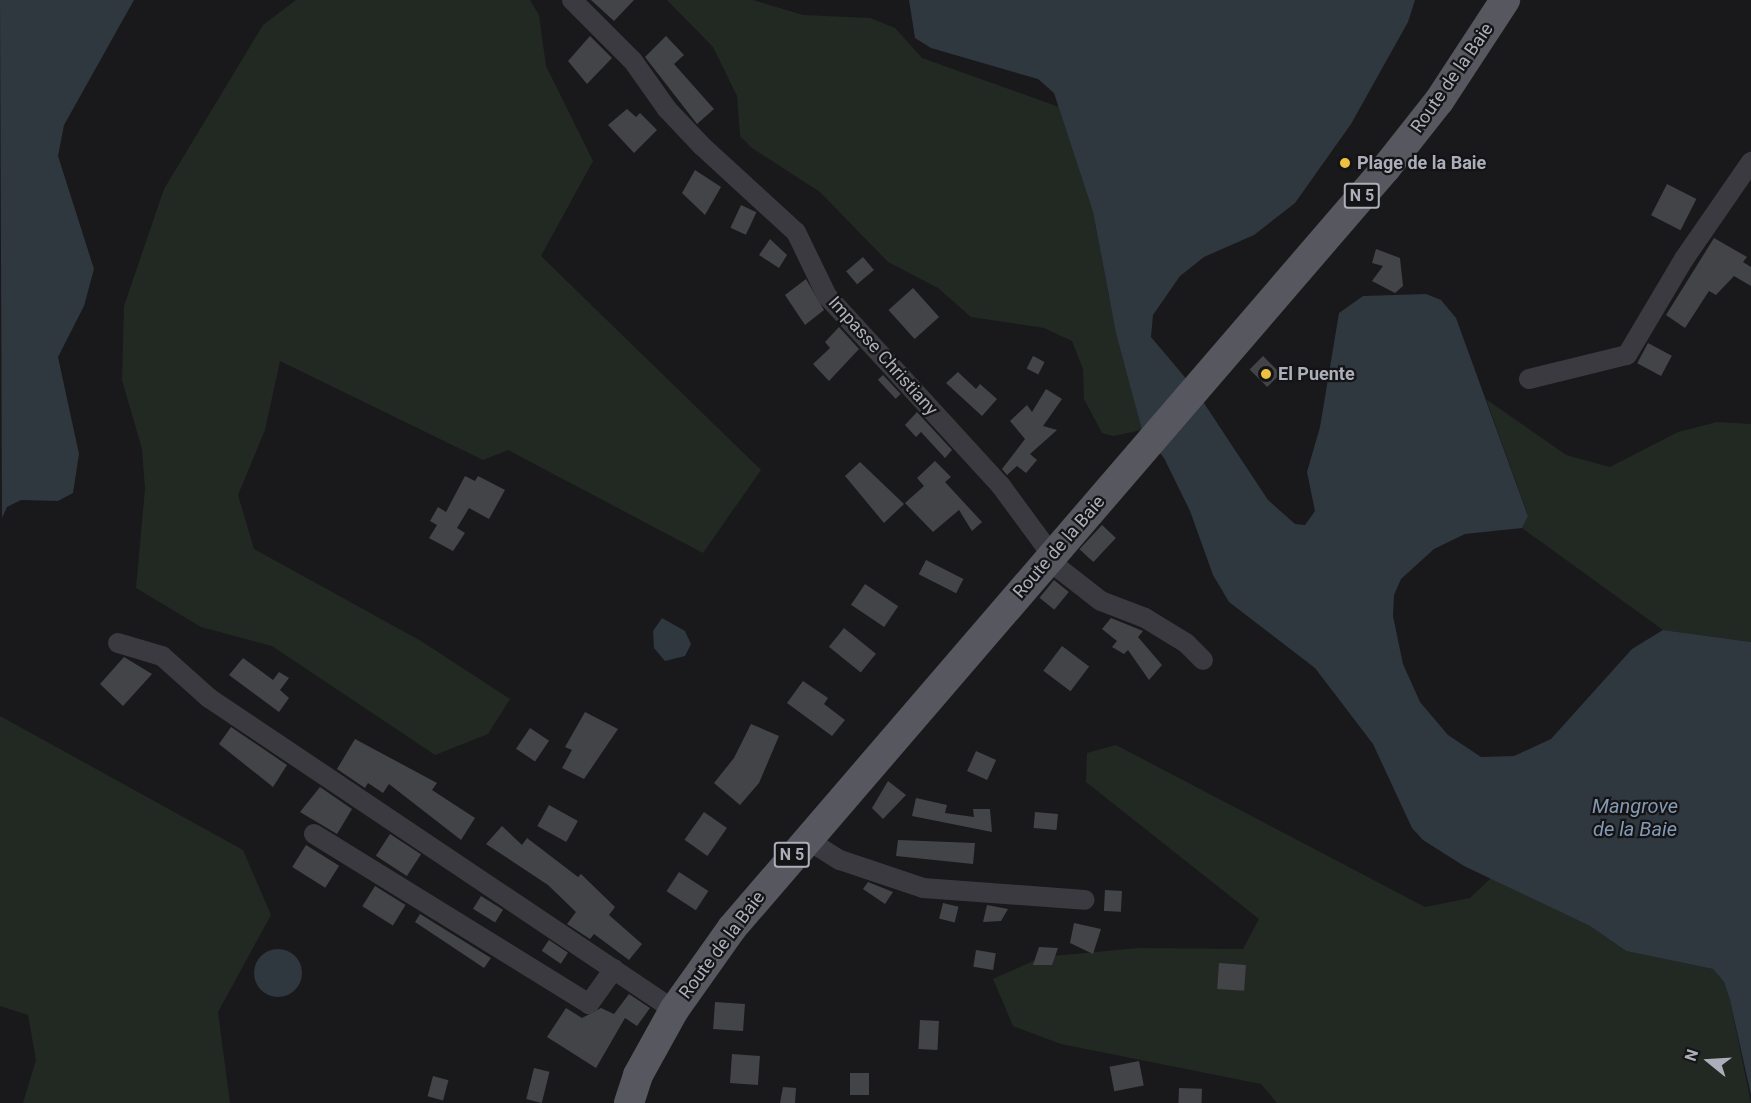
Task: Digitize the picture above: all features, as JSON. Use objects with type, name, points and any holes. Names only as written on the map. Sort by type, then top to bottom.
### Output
[{"type":"main road","name":"Route de la Baie","points":[[628,1103],[638,1075],[674,1010],[732,928],[1433,110],[1505,0]]},
{"type":"street","name":"Impasse Christiany","points":[[572,0],[633,61],[667,110],[702,146],[796,232],[827,296],[1001,486],[1049,557],[1101,601],[1175,635],[1203,660]]},
{"type":"street","points":[[1528,379],[1628,355],[1684,259],[1751,162]]},
{"type":"street","points":[[118,643],[162,656],[209,698],[674,1010]]},
{"type":"street","points":[[314,834],[589,1004],[614,969]]},
{"type":"street","points":[[806,839],[840,860],[923,888],[1085,900]]},
{"type":"shaded area","points":[[296,0],[530,0],[539,15],[546,66],[593,161],[541,256],[761,470],[703,553],[508,450],[483,460],[280,361],[265,430],[238,495],[254,549],[421,641],[510,699],[488,734],[435,755],[272,646],[201,627],[136,588],[145,489],[142,449],[122,380],[124,306],[164,189],[263,25]]},
{"type":"shaded area","points":[[667,0],[753,0],[803,15],[870,18],[895,28],[922,58],[1059,107],[1093,212],[1109,297],[1142,430],[1113,436],[1102,433],[1084,399],[1083,369],[1072,341],[1044,328],[971,317],[938,288],[888,262],[820,192],[752,148],[740,136],[737,96],[713,47]]},
{"type":"shaded area","points":[[1486,399],[1566,455],[1610,467],[1678,432],[1717,422],[1751,424],[1751,642],[1663,630],[1522,528],[1528,515]]},
{"type":"shaded area","points":[[0,716],[243,850],[271,915],[218,1012],[230,1103],[23,1103],[36,1060],[28,1015],[0,1006]]},
{"type":"shaded area","points":[[1116,745],[1425,907],[1470,898],[1491,878],[1590,926],[1626,951],[1713,969],[1724,982],[1730,1000],[1751,1103],[1277,1103],[1261,1084],[1061,1044],[1013,1026],[993,979],[1042,957],[1139,948],[1243,949],[1259,919],[1086,782],[1087,753]]},
{"type":"water","points":[[0,0],[134,0],[64,125],[58,156],[94,269],[84,306],[58,357],[79,454],[73,493],[58,501],[21,500],[7,507],[2,518]]},
{"type":"water","name":"Mangrove de la Baie","points":[[909,0],[1415,0],[1408,22],[1351,124],[1295,203],[1254,235],[1204,257],[1180,276],[1153,315],[1151,337],[1194,388],[1268,500],[1295,524],[1305,525],[1315,511],[1307,472],[1320,427],[1339,313],[1363,296],[1426,294],[1441,300],[1456,318],[1528,516],[1522,528],[1465,534],[1434,549],[1401,579],[1394,595],[1393,616],[1403,664],[1420,702],[1448,735],[1481,757],[1514,756],[1551,739],[1632,649],[1663,630],[1751,642],[1751,1095],[1730,1000],[1724,982],[1713,969],[1626,951],[1590,926],[1464,866],[1423,840],[1412,828],[1373,744],[1315,668],[1229,602],[1213,575],[1190,511],[1164,458],[1142,430],[1116,333],[1093,212],[1054,93],[1038,79],[931,48],[915,38]]},
{"type":"water","points":[[662,618],[685,631],[691,644],[685,656],[665,661],[654,648],[653,631]]},
{"type":"water","points":[[273,949],[283,949],[295,956],[302,968],[302,978],[295,990],[283,997],[273,997],[258,986],[254,978],[254,968],[265,953]]},
{"type":"building","points":[[591,0],[634,0],[614,21]]},
{"type":"building","points":[[590,36],[612,58],[587,84],[568,61]]},
{"type":"building","points":[[666,36],[684,55],[674,64],[714,109],[697,124],[645,57]]},
{"type":"building","points":[[627,109],[636,117],[640,113],[657,130],[634,153],[608,125]]},
{"type":"building","points":[[695,170],[721,187],[705,215],[682,193]]},
{"type":"building","points":[[1667,184],[1696,199],[1681,230],[1651,215]]},
{"type":"building","points":[[741,205],[756,212],[746,235],[730,228]]},
{"type":"building","points":[[1714,238],[1747,257],[1743,262],[1751,267],[1751,286],[1734,276],[1716,295],[1709,291],[1685,328],[1666,315]]},
{"type":"building","points":[[770,239],[787,255],[779,268],[759,255]]},
{"type":"building","points":[[1376,249],[1400,258],[1403,286],[1395,293],[1372,281],[1383,266],[1372,263]]},
{"type":"building","points":[[863,257],[874,270],[857,284],[846,271]]},
{"type":"building","points":[[806,279],[824,310],[805,325],[785,295]]},
{"type":"building","points":[[913,288],[939,317],[915,339],[888,310]]},
{"type":"building","points":[[839,327],[859,349],[829,381],[813,364],[830,348],[825,342]]},
{"type":"building","points":[[1648,343],[1672,356],[1661,376],[1637,363]]},
{"type":"building","points":[[1033,356],[1045,362],[1038,374],[1027,368]]},
{"type":"building","points":[[1263,356],[1281,374],[1267,387],[1250,369]]},
{"type":"building","points":[[958,372],[976,389],[980,384],[997,399],[982,416],[946,383]]},
{"type":"building","points":[[883,375],[901,394],[896,399],[878,380]]},
{"type":"building","points":[[1046,389],[1062,399],[1043,426],[1057,430],[1030,454],[1037,460],[1026,473],[1017,466],[1007,475],[1002,469],[1025,439],[1010,421],[1027,405],[1032,412]]},
{"type":"building","points":[[917,412],[952,450],[945,458],[921,432],[916,437],[905,425]]},
{"type":"building","points":[[935,461],[951,477],[945,482],[982,522],[972,531],[959,510],[933,532],[905,503],[924,486],[917,478]]},
{"type":"building","points":[[860,462],[904,504],[884,523],[845,476]]},
{"type":"building","points":[[465,476],[475,481],[478,476],[505,490],[489,519],[469,508],[457,528],[465,533],[453,551],[429,538],[437,525],[430,521],[438,507],[446,512]]},
{"type":"building","points":[[1102,525],[1116,538],[1093,562],[1079,549]]},
{"type":"building","points":[[926,560],[963,579],[956,593],[919,574]]},
{"type":"building","points":[[1054,580],[1069,592],[1054,610],[1040,598]]},
{"type":"building","points":[[865,584],[898,606],[884,627],[851,605]]},
{"type":"building","points":[[1111,618],[1143,631],[1138,637],[1162,665],[1149,680],[1128,650],[1124,654],[1112,647],[1117,641],[1102,629]]},
{"type":"building","points":[[844,628],[876,654],[861,672],[829,647]]},
{"type":"building","points":[[1062,646],[1089,666],[1070,691],[1043,671]]},
{"type":"building","points":[[124,657],[152,674],[123,706],[100,684]]},
{"type":"building","points":[[243,658],[273,680],[279,672],[289,678],[280,690],[289,698],[279,712],[229,675]]},
{"type":"building","points":[[803,681],[828,698],[824,704],[845,720],[832,736],[787,703]]},
{"type":"building","points":[[585,712],[618,729],[584,779],[562,768],[572,750],[565,747]]},
{"type":"building","points":[[751,724],[779,736],[759,783],[740,805],[714,783],[734,758]]},
{"type":"building","points":[[231,727],[287,765],[273,787],[219,744]]},
{"type":"building","points":[[530,728],[549,741],[535,762],[516,749]]},
{"type":"building","points":[[355,739],[437,783],[432,790],[475,818],[461,840],[389,784],[383,793],[368,783],[365,788],[337,769]]},
{"type":"building","points":[[976,751],[996,760],[987,780],[967,771]]},
{"type":"building","points":[[888,781],[906,795],[883,819],[872,808]]},
{"type":"building","points":[[320,787],[352,809],[337,834],[300,812]]},
{"type":"building","points":[[916,798],[947,805],[945,813],[974,817],[973,809],[990,809],[992,832],[912,816]]},
{"type":"building","points":[[549,805],[578,821],[566,842],[537,826]]},
{"type":"building","points":[[704,812],[727,828],[707,856],[684,840]]},
{"type":"building","points":[[1035,812],[1058,814],[1057,830],[1034,828]]},
{"type":"building","points":[[502,826],[522,845],[527,838],[578,877],[581,874],[615,907],[609,915],[642,944],[629,960],[594,934],[590,939],[567,924],[576,912],[548,885],[486,844]]},
{"type":"building","points":[[390,834],[421,854],[407,876],[376,856]]},
{"type":"building","points":[[898,840],[975,843],[973,864],[896,856]]},
{"type":"building","points":[[306,845],[339,866],[325,888],[292,867]]},
{"type":"building","points":[[679,872],[708,891],[696,910],[666,891]]},
{"type":"building","points":[[868,882],[893,892],[885,904],[863,889]]},
{"type":"building","points":[[375,886],[406,905],[393,925],[362,906]]},
{"type":"building","points":[[1105,890],[1122,891],[1121,912],[1104,911]]},
{"type":"building","points":[[481,896],[503,910],[495,922],[473,909]]},
{"type":"building","points":[[943,903],[959,907],[955,922],[939,919]]},
{"type":"building","points":[[987,905],[1008,909],[1001,921],[983,922]]},
{"type":"building","points":[[420,914],[491,958],[484,968],[415,922]]},
{"type":"building","points":[[1074,923],[1101,929],[1093,954],[1070,943]]},
{"type":"building","points":[[549,940],[568,953],[561,964],[542,951]]},
{"type":"building","points":[[1039,947],[1058,948],[1052,965],[1033,965]]},
{"type":"building","points":[[976,950],[996,953],[993,970],[973,967]]},
{"type":"building","points":[[1219,963],[1246,965],[1244,991],[1217,989]]},
{"type":"building","points":[[629,994],[650,1008],[637,1026],[625,1018],[596,1068],[547,1037],[566,1008],[582,1018],[601,1008],[614,1014]]},
{"type":"building","points":[[715,1002],[745,1004],[743,1031],[713,1029]]},
{"type":"building","points":[[920,1020],[939,1021],[937,1050],[918,1049]]},
{"type":"building","points":[[732,1054],[760,1056],[758,1085],[730,1083]]},
{"type":"building","points":[[1139,1061],[1144,1086],[1114,1091],[1110,1067]]},
{"type":"building","points":[[534,1068],[550,1072],[542,1103],[526,1099]]},
{"type":"building","points":[[850,1073],[869,1073],[869,1095],[850,1095]]},
{"type":"building","points":[[433,1076],[448,1080],[443,1100],[428,1096]]},
{"type":"building","points":[[783,1087],[796,1088],[795,1103],[780,1103]]},
{"type":"building","points":[[1179,1088],[1202,1089],[1201,1103],[1178,1103]]},
{"type":"place","name":"Plage de la Baie","points":[[1345,163]]},
{"type":"place","name":"El Puente","points":[[1266,374]]}]
